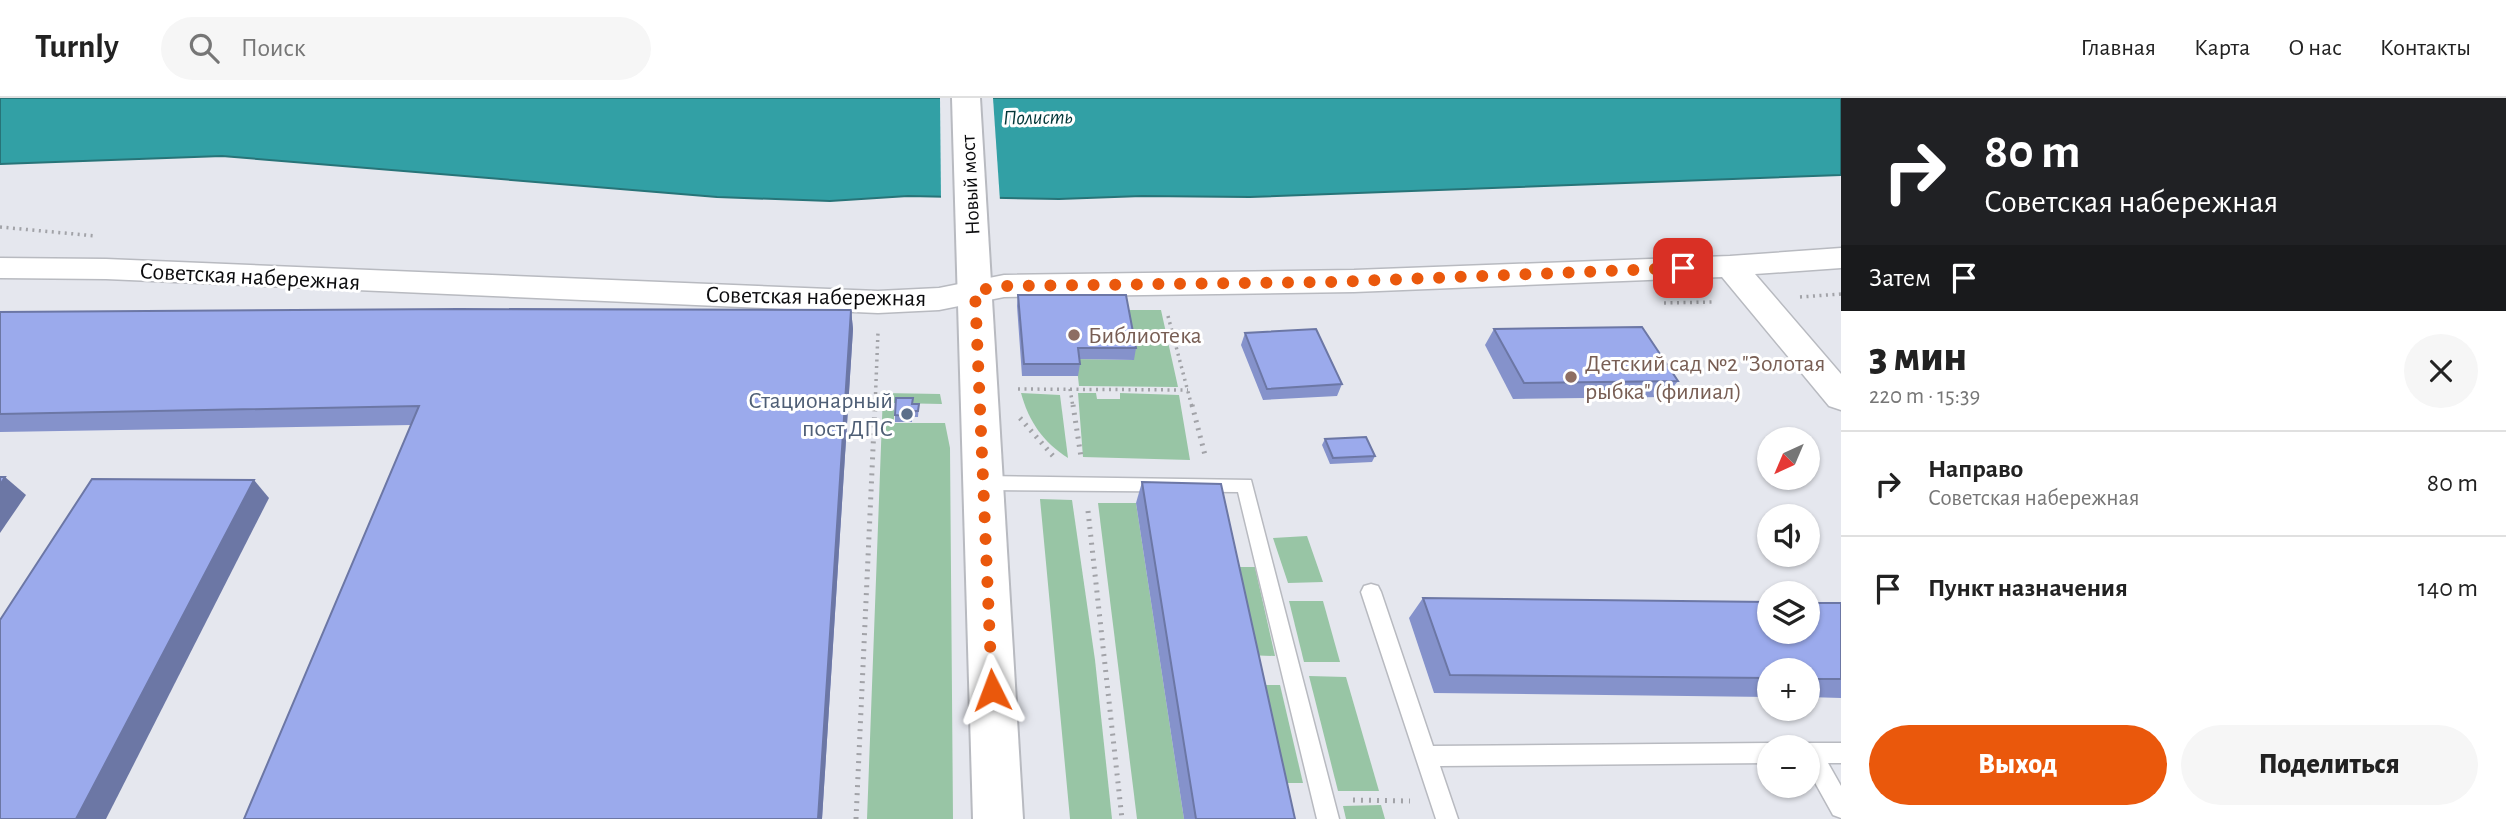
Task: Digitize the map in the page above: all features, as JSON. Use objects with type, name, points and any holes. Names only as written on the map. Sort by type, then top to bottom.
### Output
[{"type":"main road","name":"Новый мост","points":[[966,98],[998,819]]},
{"type":"street","name":"Советская набережная","points":[[0,268],[106,268],[878,302],[939,299],[974,281],[1004,286],[1354,281],[1731,266],[1841,258]]},
{"type":"street","points":[[1731,266],[1841,397]]},
{"type":"lane","points":[[983,483],[1245,485],[1328,819]]},
{"type":"lane","points":[[1371,592],[1428,756],[1443,810]]},
{"type":"lane","points":[[1428,756],[1757,753]]},
{"type":"lane","points":[[1820,753],[1841,753]]},
{"type":"lane","points":[[1820,772],[1841,807]]},
{"type":"path","points":[[856,819],[878,302]]},
{"type":"path","points":[[1165,304],[1212,484]]},
{"type":"path","points":[[1014,377],[1015,400]]},
{"type":"path","points":[[1021,389],[1188,390]]},
{"type":"path","points":[[1070,389],[1085,484],[1122,819]]},
{"type":"path","points":[[1015,411],[1062,466],[1085,484]]},
{"type":"path","points":[[1323,799],[1443,810]]},
{"type":"green space","points":[[1125,310],[1161,310],[1178,387],[1079,386],[1076,359],[1133,360]]},
{"type":"green space","points":[[883,393],[940,394],[942,404],[894,403],[894,423],[945,423],[950,448],[953,819],[867,819]]},
{"type":"green space","points":[[1021,393],[1060,395],[1068,458],[1038,430]]},
{"type":"green space","points":[[1078,393],[1096,393],[1097,399],[1120,399],[1120,393],[1179,395],[1190,460],[1083,457]]},
{"type":"green space","points":[[1040,499],[1072,500],[1095,660],[1112,819],[1070,819]]},
{"type":"green space","points":[[1098,503],[1136,503],[1184,819],[1137,819]]},
{"type":"green space","points":[[1307,536],[1323,582],[1288,583],[1273,538]]},
{"type":"green space","points":[[1226,567],[1255,567],[1275,656],[1245,655]]},
{"type":"green space","points":[[1289,601],[1323,601],[1340,662],[1304,662]]},
{"type":"green space","points":[[1309,676],[1346,677],[1379,791],[1338,791]]},
{"type":"green space","points":[[1251,685],[1280,685],[1303,783],[1271,783]]},
{"type":"green space","points":[[1381,805],[1385,819],[1346,819],[1343,806]]},
{"type":"water","name":"Полисть","points":[[0,98],[1841,98],[1841,175],[1250,197],[1142,196],[1059,199],[908,196],[830,201],[717,197],[222,156],[0,164]]},
{"type":"pier","points":[[940,98],[993,98],[1000,201],[941,200]]},
{"type":"building","name":"Библиотека","points":[[1018,295],[1126,295],[1136,348],[1078,348],[1080,364],[1024,364]]},
{"type":"building","points":[[851,310],[818,819],[244,819],[419,406],[0,414],[0,312]]},
{"type":"building","points":[[1642,327],[1678,381],[1524,383],[1494,329]]},
{"type":"building","points":[[1316,329],[1342,384],[1267,389],[1245,333]]},
{"type":"building","points":[[896,398],[913,398],[912,404],[919,404],[918,411],[912,411],[912,416],[895,415]]},
{"type":"building","points":[[1366,437],[1375,456],[1333,458],[1325,439]]},
{"type":"building","points":[[92,479],[254,480],[76,819],[0,819],[0,620]]},
{"type":"building","points":[[1142,482],[1221,484],[1295,819],[1196,819]]},
{"type":"building","points":[[1423,598],[1757,602],[1757,644],[1820,644],[1820,603],[1841,603],[1841,679],[1820,679],[1820,658],[1757,658],[1757,678],[1450,675]]},
{"type":"place","name":"Библиотека","points":[[1074,335]]},
{"type":"place","name":"Детский сад №2 \"Золотая рыбка\" (филиал)","points":[[1571,377]]},
{"type":"place","name":"Стационарный пост ДПС","points":[[907,414]]},
{"type":"route","points":[[992,690],[975,291],[1004,286],[1331,282],[1683,268]]}]
